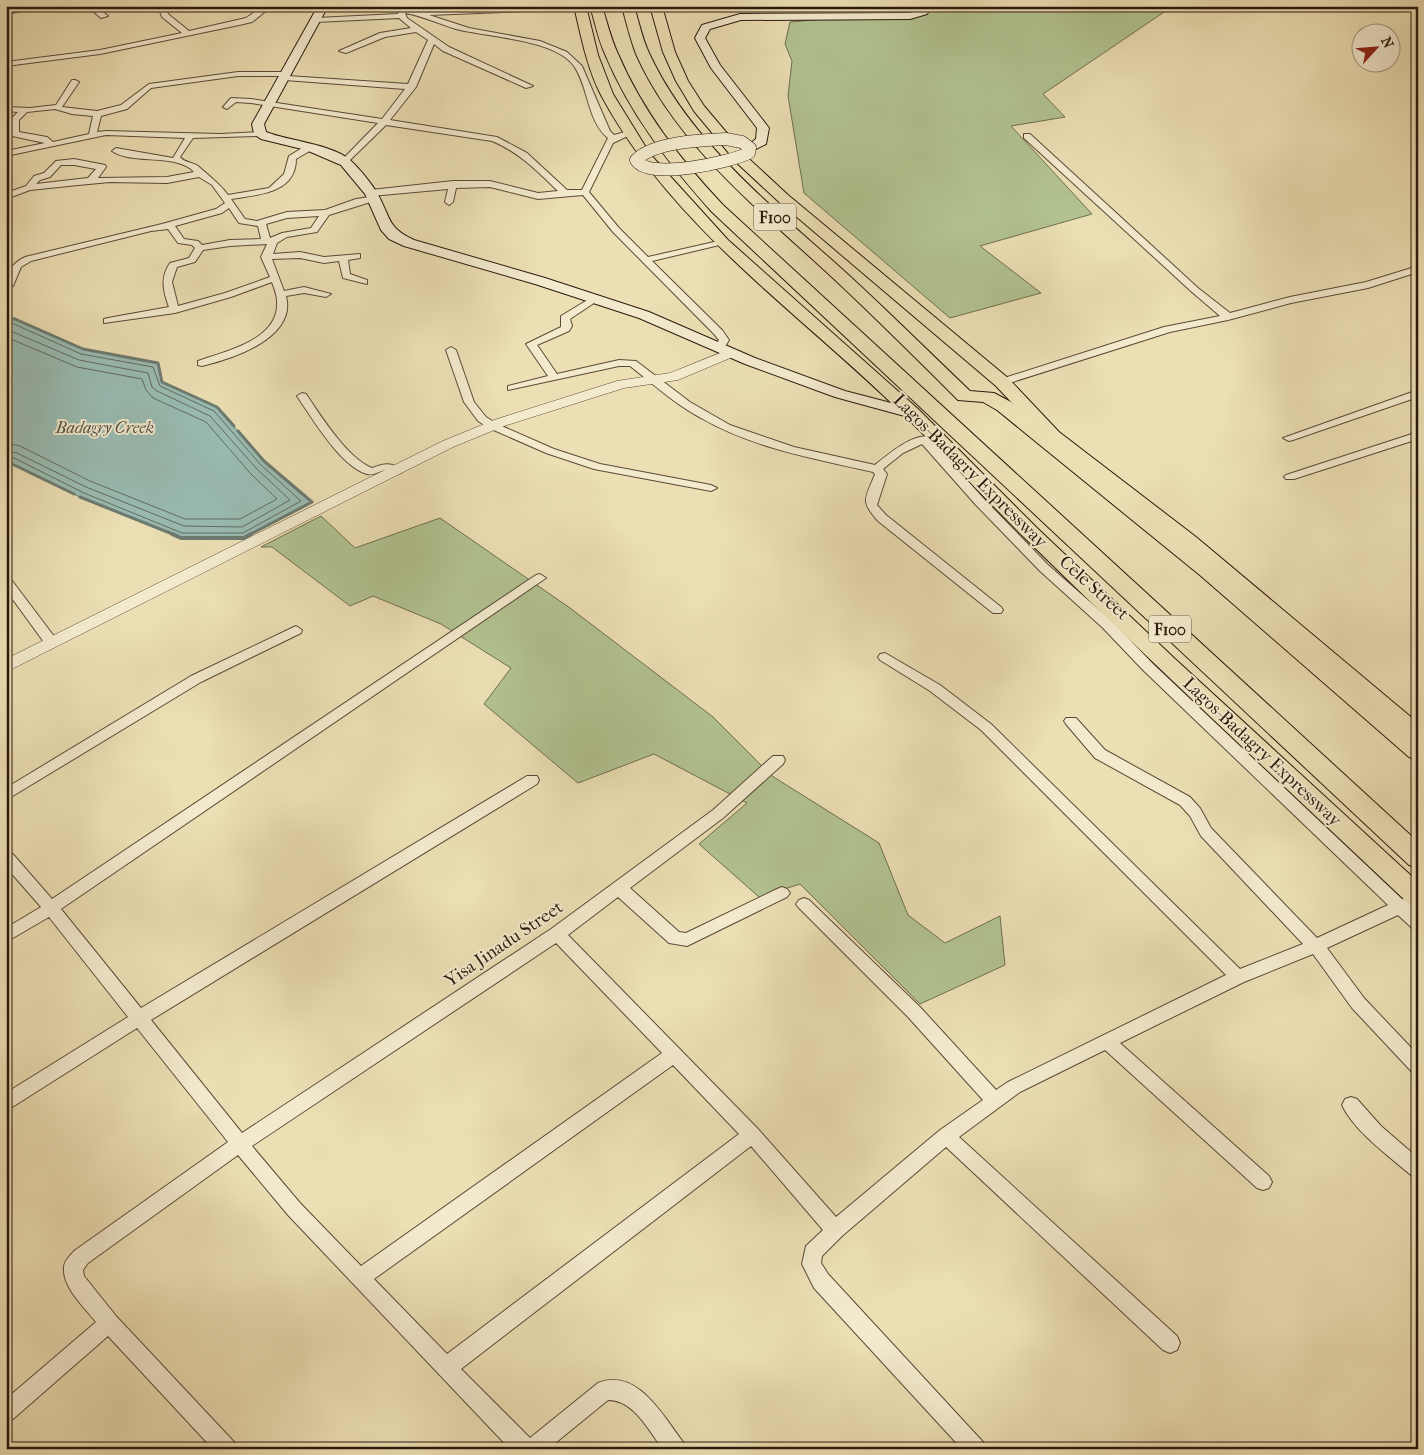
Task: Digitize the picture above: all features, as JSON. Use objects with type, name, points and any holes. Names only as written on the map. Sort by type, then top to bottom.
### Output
[{"type":"highway","name":"Lagos-Badagry Expressway","points":[[586,6],[605,37],[613,62],[642,117],[682,170],[743,235],[1418,858]]},
{"type":"highway","name":"F100","points":[[628,6],[646,60],[677,112],[718,162],[863,297],[965,396],[987,398],[1004,406],[1209,572],[1418,751]]},
{"type":"highway","points":[[636,33],[653,44],[676,87],[692,111],[718,139]]},
{"type":"highway","points":[[605,37],[600,48],[602,54],[621,94],[654,149]]},
{"type":"highway","points":[[736,158],[742,170],[859,280],[863,297]]},
{"type":"highway","points":[[669,169],[725,237],[798,296],[820,305]]},
{"type":"main road","points":[[323,6],[258,124],[260,134],[310,147],[345,162],[372,196],[386,227],[394,236],[644,315],[724,350],[852,398],[912,413]]},
{"type":"main road","name":"Lagos-Badagry Expressway","points":[[586,6],[592,56],[607,94],[642,147],[644,155],[725,237],[912,413],[1030,543],[1412,901]]},
{"type":"main road","points":[[656,6],[669,52],[682,81],[698,108],[728,144],[783,198],[1002,382],[1053,436],[1189,541],[1418,736]]},
{"type":"main road","points":[[913,6],[905,12],[752,13],[709,20],[693,30],[690,38],[722,81],[751,127],[750,134],[737,140],[718,139],[654,149],[640,154],[636,160],[637,163],[648,169],[669,169],[736,158],[746,155],[750,148],[762,141],[763,128],[722,81],[700,38],[704,29],[715,23],[754,16],[910,16],[918,15],[926,6]]},
{"type":"main road","points":[[737,140],[750,148]]},
{"type":"main road","points":[[852,398],[894,396]]},
{"type":"street","points":[[6,12],[48,6]]},
{"type":"street","points":[[90,6],[104,16]]},
{"type":"street","points":[[160,6],[166,15],[187,33]]},
{"type":"street","points":[[6,64],[100,52],[249,20],[269,6]]},
{"type":"street","points":[[393,6],[446,48],[529,86]]},
{"type":"street","points":[[316,20],[477,9],[586,6]]},
{"type":"street","points":[[419,13],[455,26],[544,46],[571,58],[580,71],[594,109],[607,133],[614,138]]},
{"type":"street","points":[[343,51],[373,38],[420,29]]},
{"type":"street","points":[[345,162],[387,122],[412,87],[429,50],[432,38]]},
{"type":"street","points":[[429,50],[446,48]]},
{"type":"street","points":[[6,109],[25,110],[58,107],[72,112],[99,114],[124,108],[149,86],[226,75],[286,76],[412,87]]},
{"type":"street","points":[[58,107],[75,82]]},
{"type":"street","points":[[227,107],[234,100],[270,103],[480,136],[504,142],[526,154],[565,193]]},
{"type":"street","points":[[25,110],[15,119],[15,134],[44,139],[51,144]]},
{"type":"street","points":[[93,134],[99,114]]},
{"type":"street","points":[[6,154],[93,134],[123,132],[191,135],[260,134]]},
{"type":"street","points":[[584,192],[609,142],[614,138],[632,132]]},
{"type":"street","points":[[180,162],[176,157],[177,153],[191,135]]},
{"type":"street","points":[[1027,136],[1194,290],[1228,317]]},
{"type":"street","points":[[77,138],[83,144],[108,142]]},
{"type":"street","points":[[8,286],[17,264],[28,260],[219,211],[227,201],[272,190],[288,175],[292,166],[292,158],[310,147]]},
{"type":"street","points":[[116,151],[180,162],[194,167],[200,174],[215,183],[242,222],[258,223],[287,215],[326,213],[372,196],[453,184],[490,184],[538,196],[584,192]]},
{"type":"street","points":[[29,188],[37,178],[47,175],[59,163],[66,161],[102,167],[91,180]]},
{"type":"street","points":[[6,196],[29,188],[91,180],[167,180],[200,174]]},
{"type":"street","points":[[449,202],[453,184]]},
{"type":"street","points":[[6,666],[448,444],[493,426],[622,384],[674,377],[724,350],[724,340],[718,332],[645,260],[584,192]]},
{"type":"street","points":[[175,310],[166,285],[168,272],[173,265],[192,260],[200,248],[270,240],[285,235],[314,230],[326,213]]},
{"type":"street","points":[[202,363],[264,338],[274,331],[281,318],[282,294],[268,266],[266,257],[270,240],[263,226],[258,223]]},
{"type":"street","points":[[165,226],[174,228],[181,240],[195,243],[200,248]]},
{"type":"street","points":[[645,260],[725,237]]},
{"type":"street","points":[[266,257],[300,255],[319,259],[357,256]]},
{"type":"street","points":[[343,258],[346,276],[364,282]]},
{"type":"street","points":[[1002,382],[1168,329],[1228,317],[1290,300],[1368,285],[1418,269]]},
{"type":"street","points":[[108,321],[175,310],[224,297],[253,283],[275,278]]},
{"type":"street","points":[[282,294],[304,290],[326,294]]},
{"type":"street","points":[[554,378],[531,344],[565,328],[567,326],[565,318],[594,299]]},
{"type":"street","points":[[451,350],[469,402],[482,419],[493,426],[550,451],[598,467],[711,488]]},
{"type":"street","points":[[512,388],[632,363],[706,417],[733,429],[804,452],[877,468],[881,474],[872,497],[871,506],[882,518],[997,610]]},
{"type":"street","points":[[1288,438],[1418,393]]},
{"type":"street","points":[[302,396],[333,440],[363,469],[372,472],[388,466],[397,471]]},
{"type":"street","points":[[1290,476],[1418,435]]},
{"type":"street","points":[[877,468],[899,451],[924,439],[980,502],[1030,543]]},
{"type":"street","points":[[6,936],[51,908],[540,578]]},
{"type":"street","points":[[6,581],[51,642]]},
{"type":"street","points":[[6,795],[196,679],[296,630]]},
{"type":"street","points":[[886,657],[935,688],[986,727],[1238,977]]},
{"type":"street","points":[[1072,721],[1100,754],[1185,801],[1195,812],[1206,832],[1326,956],[1340,980],[1375,1023],[1418,1067]]},
{"type":"street","name":"Yisa Jinadu Street","points":[[109,1323],[75,1280],[73,1267],[81,1257],[240,1144],[557,934],[718,814],[778,760]]},
{"type":"street","points":[[6,1103],[138,1019],[532,780]]},
{"type":"street","points":[[6,856],[51,908],[138,1019],[294,1208],[521,1445],[532,1449],[605,1390],[622,1390],[638,1400],[676,1449]]},
{"type":"street","points":[[619,888],[675,938],[681,940],[687,940],[782,893]]},
{"type":"street","points":[[976,1449],[821,1281],[811,1264],[813,1252],[834,1230],[946,1136],[1014,1087],[1238,977],[1316,946],[1412,901],[1418,924]]},
{"type":"street","points":[[804,904],[914,1012],[995,1101]]},
{"type":"street","points":[[557,934],[752,1135],[834,1230]]},
{"type":"street","points":[[1106,1041],[1263,1182]]},
{"type":"street","points":[[361,1277],[673,1055]]},
{"type":"street","points":[[1351,1105],[1375,1132],[1418,1170]]},
{"type":"street","points":[[447,1366],[752,1135]]},
{"type":"street","points":[[946,1136],[1170,1343]]},
{"type":"street","points":[[6,1412],[109,1323],[227,1449]]},
{"type":"green space","points":[[943,6],[1173,6],[1043,94],[1065,117],[1011,126],[1092,214],[980,246],[1041,293],[950,318],[804,193],[788,96],[792,61],[785,44],[790,22],[926,10]]},
{"type":"green space","points":[[321,516],[355,548],[440,518],[570,608],[713,717],[772,776],[879,843],[908,915],[945,943],[1000,916],[1005,965],[920,1004],[800,884],[759,897],[699,844],[747,803],[654,754],[578,783],[484,704],[511,668],[441,624],[373,596],[350,606],[272,547],[261,547]]},
{"type":"water","name":"Badagry Creek","points":[[6,318],[15,319],[83,349],[158,363],[162,382],[217,407],[264,461],[312,502],[244,538],[181,538],[82,498],[6,461]]},
{"type":"waterway","points":[[6,318],[15,319],[83,349],[158,363],[162,382],[217,407],[234,426]]},
{"type":"waterway","points":[[238,431],[264,461],[312,502],[249,535]]},
{"type":"waterway","points":[[6,461],[74,494]]},
{"type":"waterway","points":[[80,497],[175,535]]},
{"type":"waterway","points":[[172,534],[181,538],[244,538],[251,534]]}]
